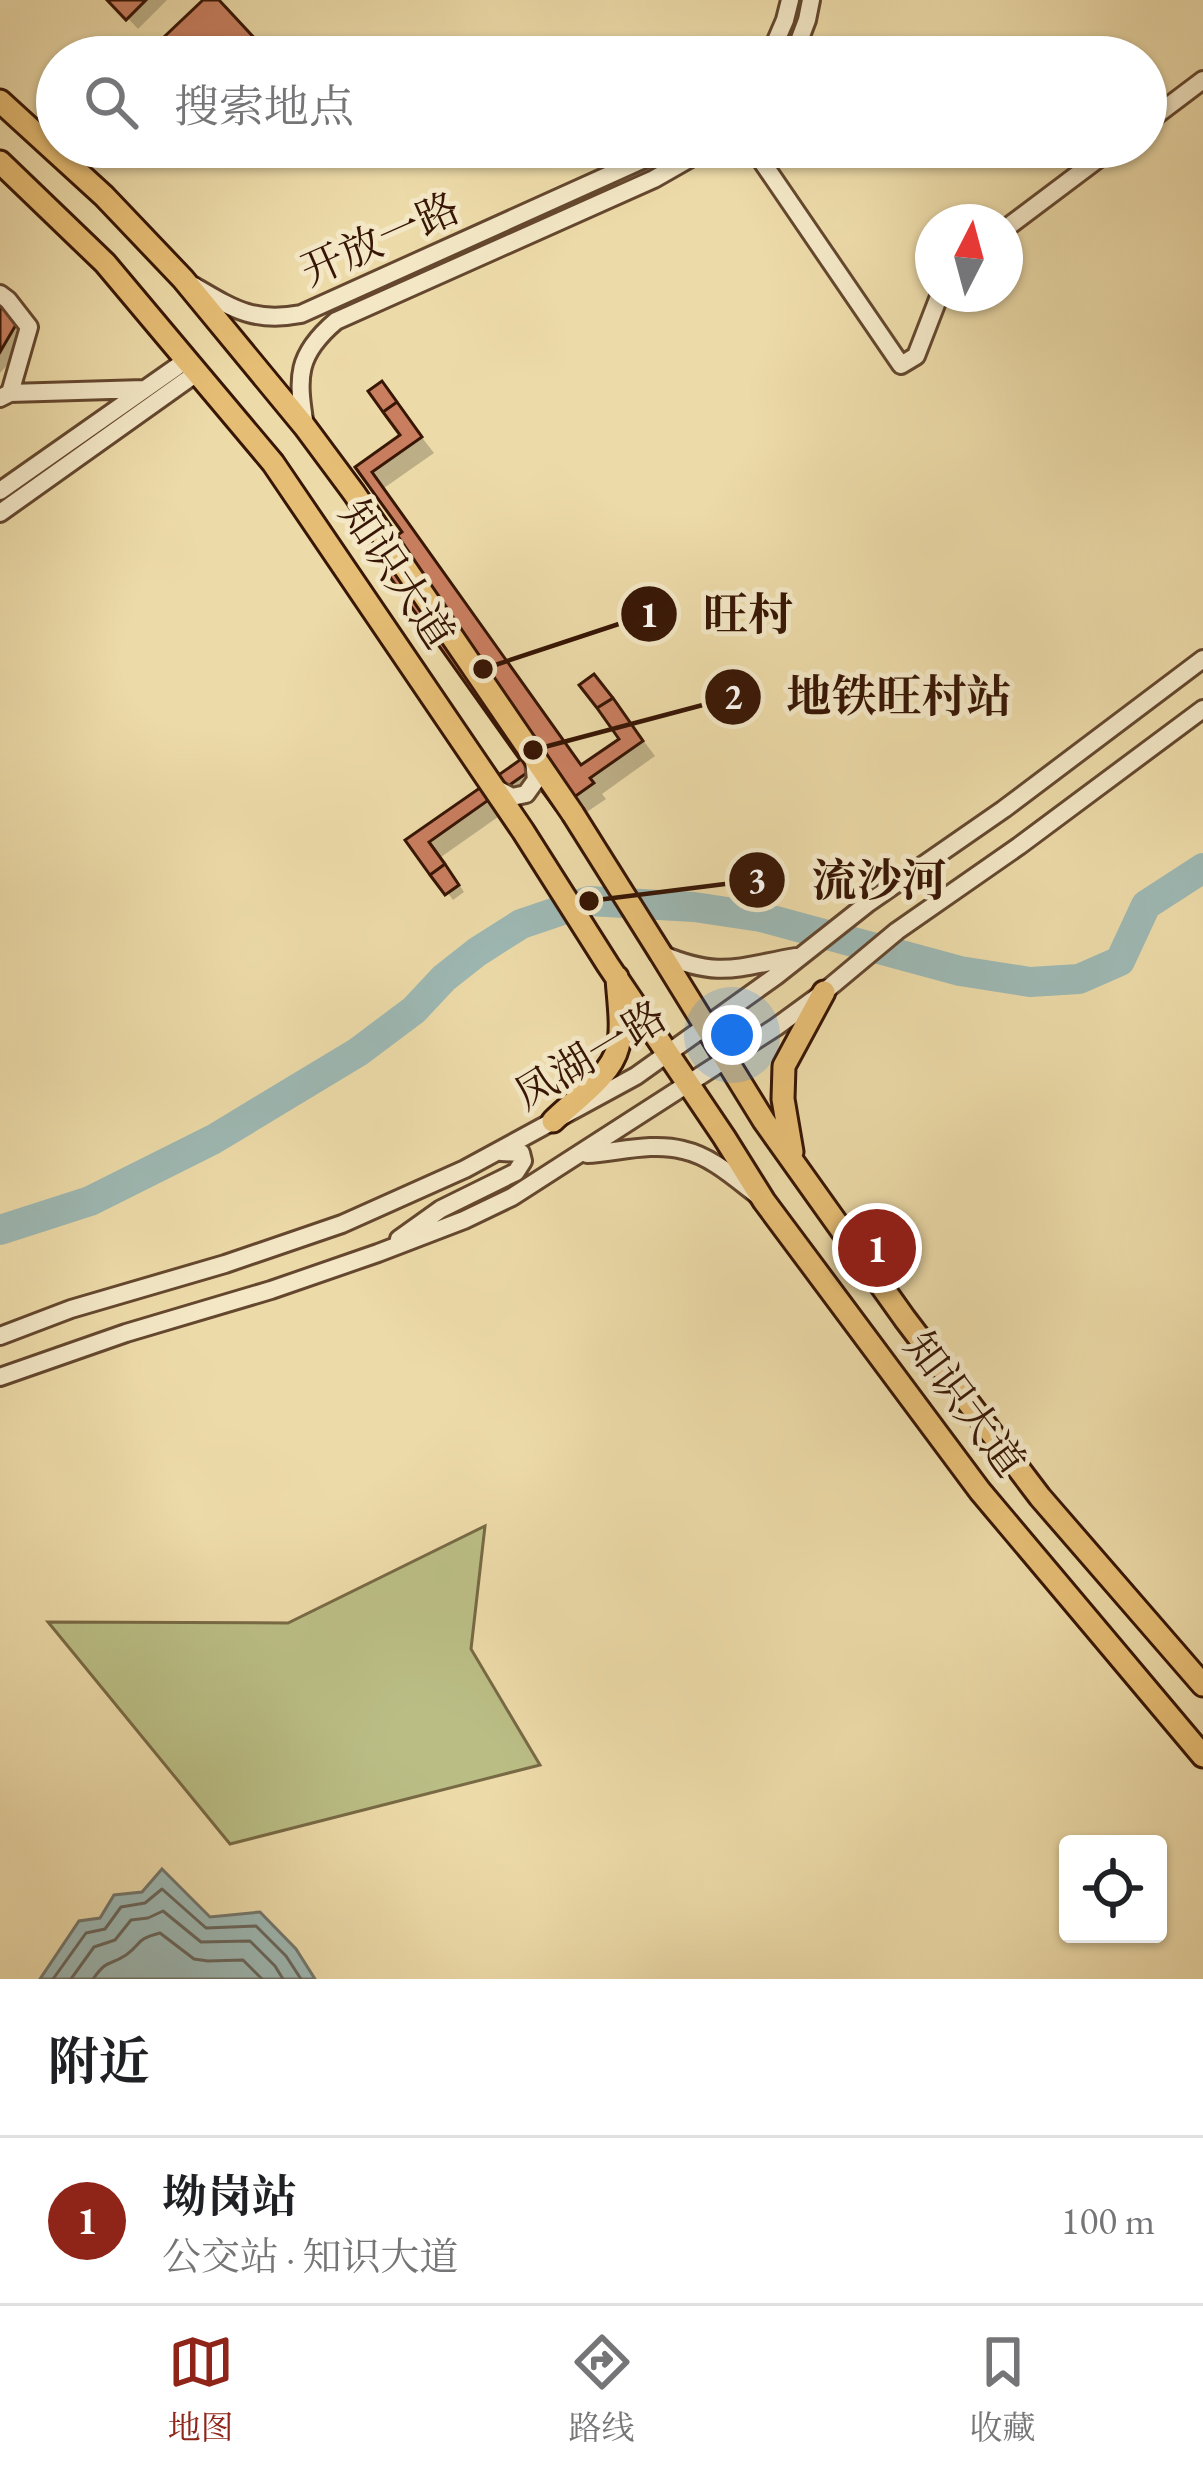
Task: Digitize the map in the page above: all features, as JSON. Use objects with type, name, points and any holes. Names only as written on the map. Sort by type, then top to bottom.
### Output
[{"type":"main road","name":"知识大道","points":[[0,101],[36,134]]},
{"type":"main road","name":"知识大道","points":[[0,161],[105,263],[273,463],[523,831],[764,1201],[980,1491],[1203,1756]]},
{"type":"main road","name":"知识大道","points":[[73,168],[183,279],[305,427],[573,814],[764,1120],[905,1319],[1040,1497],[1203,1685]]},
{"type":"main road","points":[[553,1121],[610,1065],[617,1051],[620,1034],[612,971]]},
{"type":"main road","points":[[796,1165],[787,1133],[784,1066],[824,992]]},
{"type":"street","points":[[777,36],[790,0]]},
{"type":"street","points":[[801,36],[812,0]]},
{"type":"street","points":[[1167,107],[1203,80]]},
{"type":"street","name":"开放一路","points":[[183,279],[225,304],[260,317],[301,314],[624,168]]},
{"type":"street","name":"开放一路","points":[[305,427],[302,365],[319,335],[336,321],[673,168]]},
{"type":"street","points":[[766,168],[901,365],[916,356],[933,312]]},
{"type":"street","points":[[1023,215],[1086,168]]},
{"type":"street","points":[[0,294],[29,327],[5,395],[145,389]]},
{"type":"street","points":[[0,491],[145,389],[193,365]]},
{"type":"street","points":[[0,513],[193,365]]},
{"type":"street","name":"凤湖一路","points":[[0,1336],[71,1309],[225,1264],[399,1200],[636,1076],[1203,659]]},
{"type":"street","name":"凤湖一路","points":[[0,1377],[379,1253],[512,1197],[824,992],[898,931],[1203,710]]},
{"type":"street","points":[[491,784],[506,796],[526,794],[536,780],[534,758]]},
{"type":"street","points":[[661,954],[703,970],[802,956]]},
{"type":"street","points":[[580,1154],[647,1147],[687,1150],[723,1169],[764,1201]]},
{"type":"street","points":[[379,1253],[441,1209],[521,1167],[521,1153],[498,1152]]},
{"type":"green space","points":[[485,1526],[471,1649],[540,1765],[230,1844],[48,1622],[288,1623]]},
{"type":"water","points":[[162,1869],[210,1917],[260,1912],[296,1949],[315,1979],[40,1979],[79,1921],[100,1918],[114,1895],[142,1892]]},
{"type":"building","points":[[107,0],[146,0],[126,20]]},
{"type":"building","points":[[203,0],[219,0],[252,36],[165,36]]},
{"type":"building","points":[[0,306],[17,323],[0,352]]},
{"type":"building","points":[[382,381],[397,402],[383,412],[368,391]]},
{"type":"building","points":[[397,402],[422,437],[372,472],[581,765],[619,739],[597,708],[613,698],[643,741],[590,778],[594,783],[556,810],[528,772],[429,842],[445,864],[430,875],[405,840],[520,760],[373,553],[402,532],[355,467],[400,435],[383,412]]},
{"type":"building","points":[[594,674],[613,698],[597,708],[579,685]]},
{"type":"building","points":[[445,864],[459,885],[445,895],[430,875]]},
{"type":"waterway","points":[[0,1230],[90,1201],[214,1139],[358,1052],[414,1010],[477,952],[521,924],[589,901],[694,907],[761,917],[960,971],[1030,982],[1079,979],[1120,961],[1146,905],[1203,868]]},
{"type":"place","name":"旺村","points":[[483,669]]},
{"type":"place","name":"地铁旺村站","points":[[533,750]]},
{"type":"place","name":"流沙河","points":[[589,901]]},
{"type":"place","name":"坳岗站","points":[[877,1248]]}]
